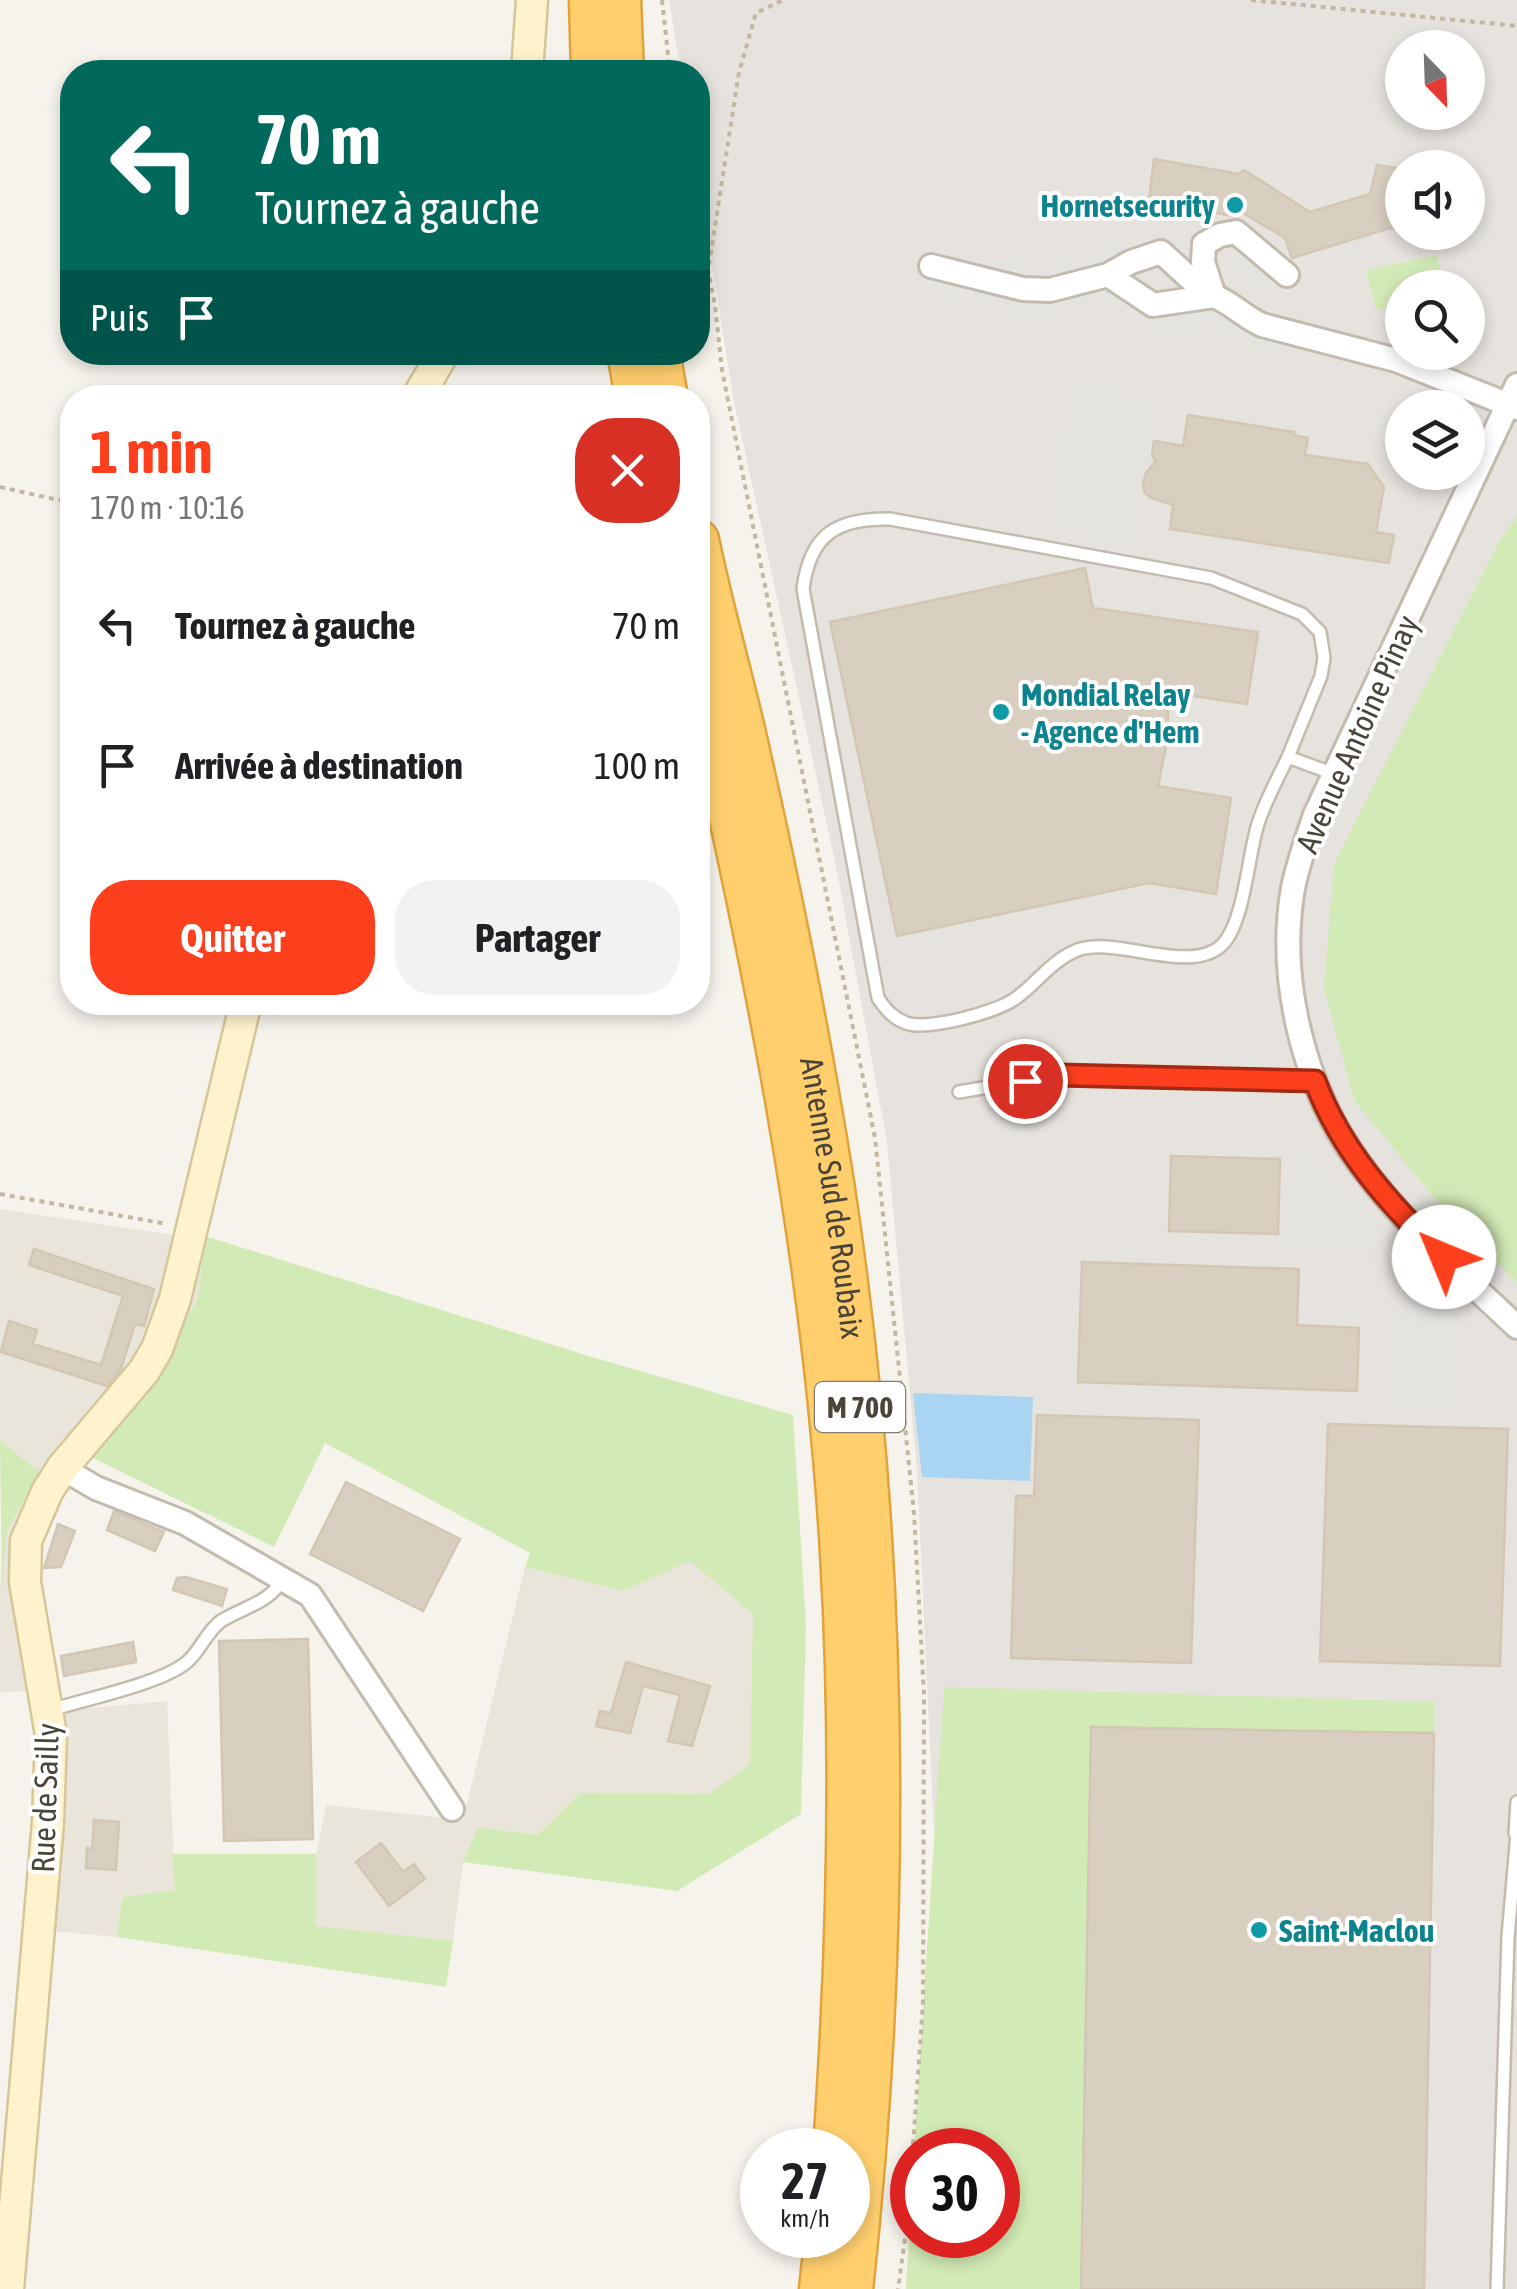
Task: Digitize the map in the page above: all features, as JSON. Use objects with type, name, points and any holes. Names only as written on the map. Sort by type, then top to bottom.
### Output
[{"type":"highway","points":[[590,0],[592,60]]},
{"type":"highway","points":[[620,0],[622,60]]},
{"type":"highway","name":"Antenne Sud de Roubaix","points":[[710,590],[744,731],[816,1085],[851,1321],[870,1523],[880,1876],[872,2046],[852,2289]]},
{"type":"highway","name":"Antenne Sud de Roubaix","points":[[710,727],[761,959],[797,1160],[820,1323],[838,1515],[846,1672],[848,1855],[846,1971],[835,2128]]},
{"type":"highway","points":[[870,2289],[884,2134],[872,2046]]},
{"type":"highway","points":[[820,2289],[823,2258]]},
{"type":"street","points":[[528,60],[532,0]]},
{"type":"street","points":[[1214,296],[1203,262],[1204,244],[1220,234],[1236,232],[1287,275]]},
{"type":"street","points":[[931,266],[1024,289],[1050,290],[1108,275],[1160,252],[1196,285],[1227,300],[1246,318],[1262,325],[1396,360],[1514,400]]},
{"type":"street","points":[[1108,275],[1153,305],[1214,296]]},
{"type":"street","name":"Avenue Antoine Pinay","points":[[1514,400],[1334,774],[1302,852],[1292,908],[1293,987],[1315,1081],[1341,1135],[1376,1184],[1423,1237],[1517,1327]]},
{"type":"street","name":"Rue de Sailly","points":[[8,2289],[48,1822],[51,1736],[27,1600],[26,1540],[62,1468],[144,1371],[157,1349],[193,1230],[243,1015]]},
{"type":"street","points":[[62,1468],[96,1488],[186,1522],[310,1594],[452,1809]]},
{"type":"lane","points":[[860,518],[890,519],[1211,578],[1302,614],[1320,632],[1324,658],[1288,757],[1258,826],[1233,927],[1220,948],[1195,956],[1082,948],[1055,962],[1000,1008],[926,1026],[908,1024],[887,1012],[878,998],[804,589],[806,565],[815,545],[839,526],[860,518]]},
{"type":"lane","points":[[1288,757],[1334,774]]},
{"type":"lane","points":[[959,1092],[1058,1075],[1315,1081]]},
{"type":"lane","points":[[48,1710],[155,1680],[187,1662],[211,1628],[236,1611],[273,1596],[283,1579]]},
{"type":"lane","points":[[1498,2289],[1508,1937],[1517,1802]]},
{"type":"path","points":[[662,0],[669,60]]},
{"type":"path","points":[[710,257],[739,72],[756,14],[783,0]]},
{"type":"path","points":[[1251,0],[1517,26]]},
{"type":"path","points":[[0,487],[60,500]]},
{"type":"path","points":[[0,1194],[193,1230]]},
{"type":"path","points":[[898,2289],[901,2258]]},
{"type":"shaded area","points":[[669,0],[1517,0],[1517,515],[1499,542],[1442,1207],[1517,1283],[1517,2289],[907,2289],[910,2258],[1020,2258],[1020,2128],[992,2128],[938,1916],[917,1470],[887,1142],[836,866],[734,402],[710,251],[710,60],[679,60]]},
{"type":"shaded area","points":[[1155,232],[1173,232],[1189,244],[1178,255],[1137,253],[1046,284],[931,260],[936,248],[1046,269]]},
{"type":"shaded area","points":[[1244,244],[1283,279],[1271,292],[1230,259]]},
{"type":"shaded area","points":[[927,274],[1105,286],[1218,306],[1293,339],[1288,355],[1256,349],[1219,322],[1169,328],[1143,325],[1128,313],[1099,300],[1034,313],[926,290]]},
{"type":"shaded area","points":[[1071,386],[1151,400],[1127,540],[1052,526]]},
{"type":"shaded area","points":[[1282,1159],[1315,1160],[1314,1175],[1328,1176],[1328,1197],[1342,1185],[1384,1233],[1367,1247],[1281,1243]]},
{"type":"shaded area","points":[[0,1209],[205,1236],[198,1299],[140,1394],[115,1428],[87,1455],[48,1510],[33,1549],[59,1711],[167,1701],[175,1890],[122,1897],[117,1937],[29,1929],[42,1758],[30,1691],[0,1692],[0,1587],[6,1534],[39,1472],[0,1440]]},
{"type":"shaded area","points":[[1401,1298],[1450,1302],[1446,1406],[1398,1405]]},
{"type":"shaded area","points":[[690,1560],[753,1614],[751,1764],[710,1794],[580,1793],[538,1835],[478,1827],[463,1862],[453,1941],[315,1927],[316,1854],[326,1805],[463,1820],[525,1567],[623,1591]]},
{"type":"green space","points":[[1437,255],[1440,270],[1385,270],[1385,308],[1376,310],[1366,270]]},
{"type":"green space","points":[[1517,515],[1517,1283],[1442,1207],[1354,1100],[1324,988],[1334,864],[1499,542]]},
{"type":"green space","points":[[205,1236],[602,1360],[793,1415],[806,1625],[801,1814],[677,1891],[463,1862],[478,1827],[538,1835],[580,1793],[709,1794],[750,1764],[753,1614],[690,1561],[623,1591],[525,1567],[530,1553],[325,1443],[274,1547],[87,1455],[115,1428],[140,1394],[198,1299]]},
{"type":"green space","points":[[0,1440],[39,1472],[6,1534],[2,1587]]},
{"type":"green space","points":[[944,1687],[1435,1702],[1434,1733],[1092,1727],[1081,2289],[906,2289],[908,2258],[1020,2258],[1020,2128],[915,2128]]},
{"type":"green space","points":[[172,1854],[316,1854],[316,1926],[453,1941],[446,1987],[117,1937],[122,1897],[175,1890]]},
{"type":"water","points":[[913,1393],[1033,1397],[1030,1481],[922,1477]]},
{"type":"building","name":"Hornetsecurity","points":[[1154,159],[1239,174],[1244,170],[1310,212],[1370,194],[1377,165],[1385,166],[1385,230],[1292,258],[1285,238],[1236,209],[1233,216],[1149,201]]},
{"type":"building","points":[[1188,415],[1294,432],[1308,438],[1305,455],[1368,464],[1384,487],[1376,532],[1394,535],[1389,563],[1170,529],[1173,505],[1151,498],[1143,484],[1156,461],[1152,456],[1154,441],[1183,446]]},
{"type":"building","name":"Mondial Relay - Agence d'Hem","points":[[1085,568],[1093,608],[1258,632],[1247,704],[1168,692],[1168,737],[1158,786],[1231,798],[1216,894],[1149,883],[897,936],[830,622]]},
{"type":"building","points":[[1171,1156],[1280,1159],[1278,1234],[1169,1231]]},
{"type":"building","points":[[34,1249],[154,1289],[144,1326],[135,1324],[121,1369],[107,1386],[1,1352],[9,1321],[37,1330],[33,1344],[101,1365],[123,1296],[29,1265]]},
{"type":"building","points":[[1082,1262],[1299,1269],[1297,1325],[1359,1328],[1357,1391],[1078,1382]]},
{"type":"building","points":[[1037,1415],[1199,1420],[1191,1663],[1011,1658],[1016,1496],[1034,1496]]},
{"type":"building","points":[[1328,1424],[1508,1429],[1500,1666],[1320,1661]]},
{"type":"building","points":[[346,1482],[460,1539],[423,1611],[310,1554]]},
{"type":"building","points":[[114,1511],[164,1532],[155,1551],[107,1530]]},
{"type":"building","points":[[58,1524],[75,1531],[61,1567],[44,1568]]},
{"type":"building","points":[[177,1578],[227,1589],[222,1606],[173,1590]]},
{"type":"building","points":[[308,1639],[313,1839],[224,1841],[219,1641]]},
{"type":"building","points":[[133,1642],[136,1662],[64,1676],[61,1656]]},
{"type":"building","points":[[626,1662],[710,1686],[692,1746],[668,1741],[680,1695],[643,1686],[630,1733],[596,1726],[600,1711],[611,1713]]},
{"type":"building","name":"Saint-Maclou","points":[[1091,1727],[1434,1733],[1424,2289],[1081,2289]]},
{"type":"building","points":[[94,1820],[119,1822],[116,1870],[86,1868]]},
{"type":"building","points":[[381,1843],[403,1872],[414,1864],[425,1879],[389,1906],[356,1862]]},
{"type":"place","name":"Hornetsecurity","points":[[1235,205]]},
{"type":"place","name":"Mondial Relay - Agence d'Hem","points":[[1001,712]]},
{"type":"place","name":"Saint-Maclou","points":[[1259,1930]]},
{"type":"route","points":[[1025,1081],[1058,1075],[1315,1081],[1334,1124],[1360,1165],[1444,1257]]}]
